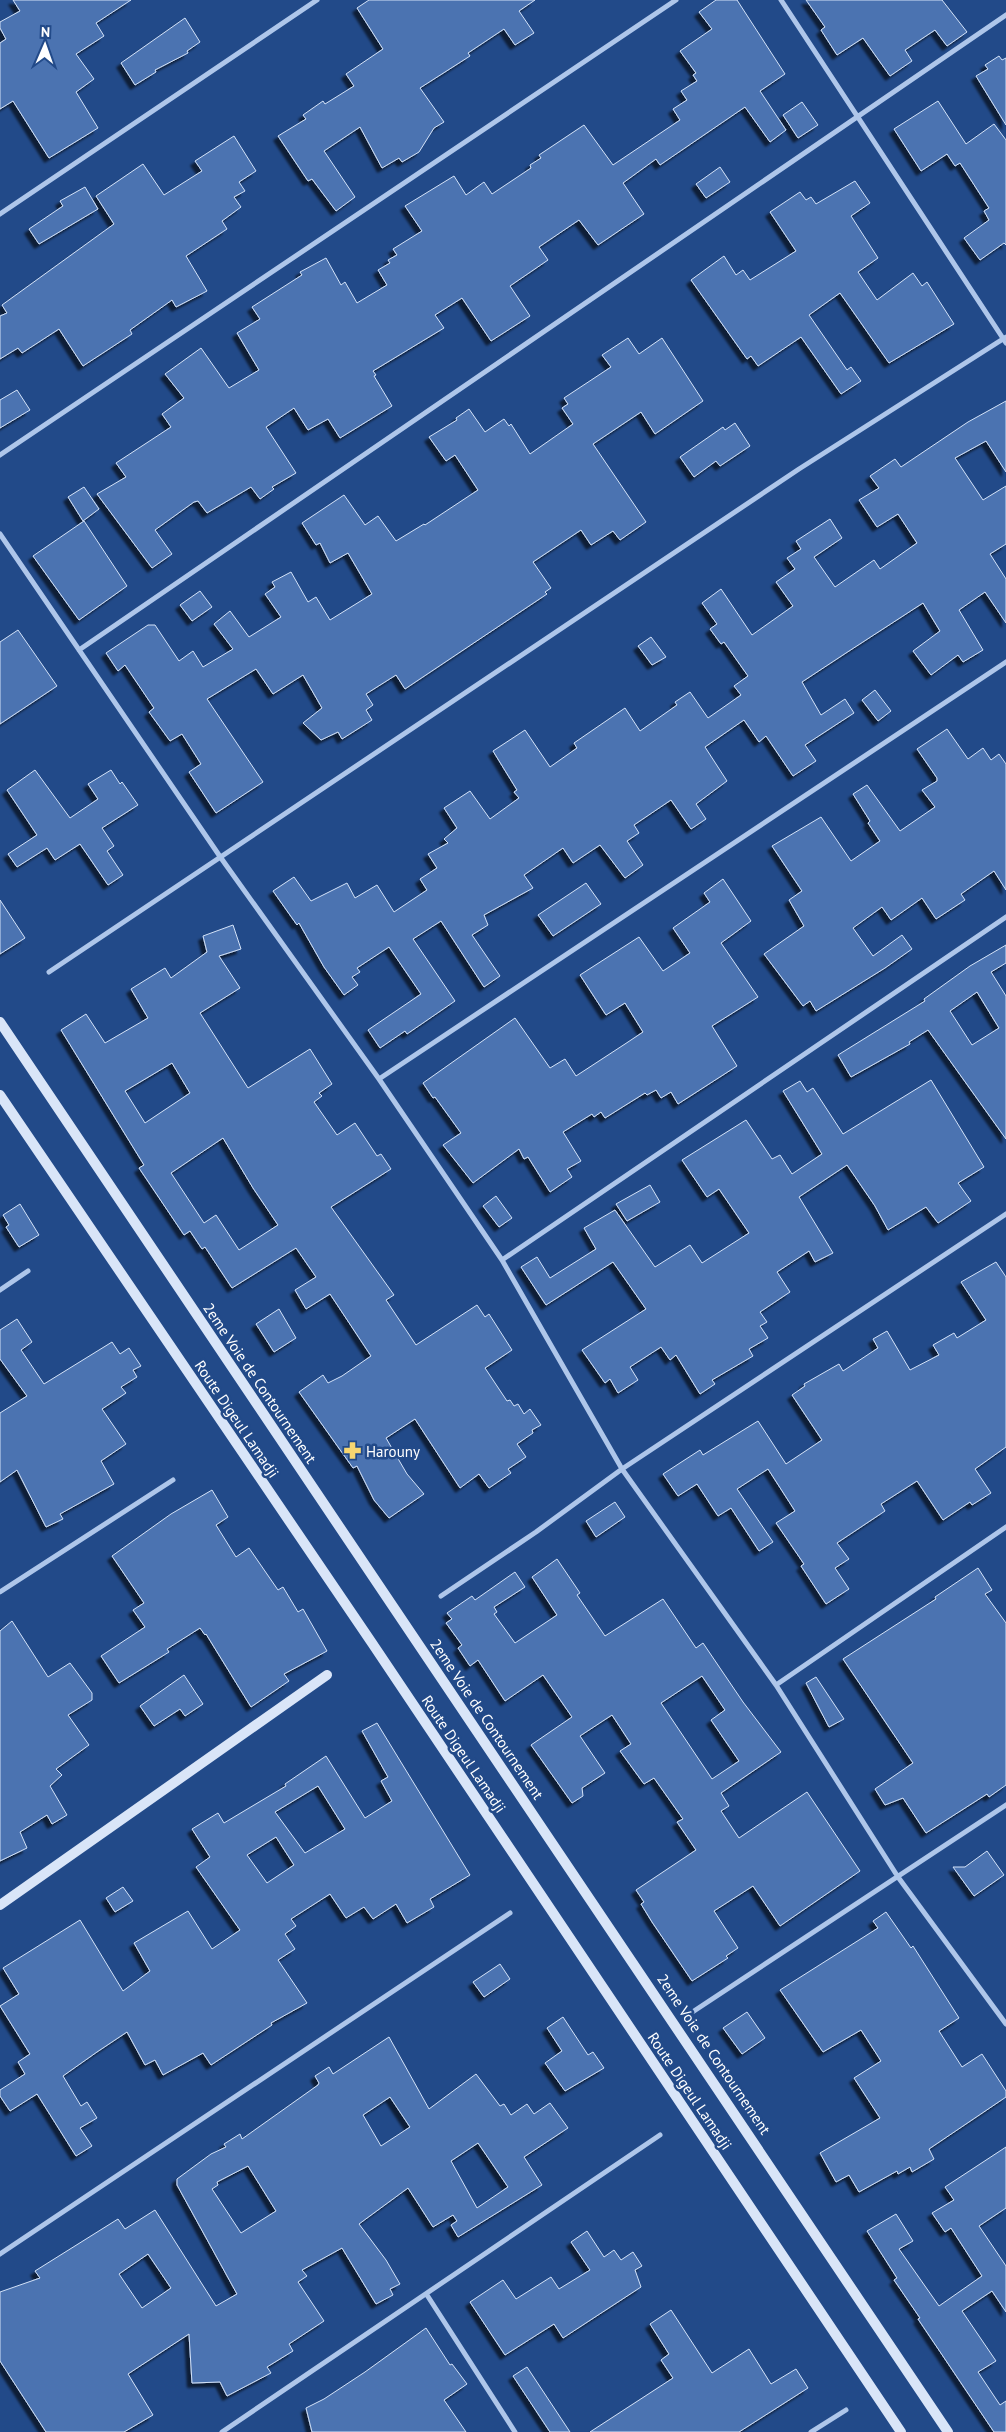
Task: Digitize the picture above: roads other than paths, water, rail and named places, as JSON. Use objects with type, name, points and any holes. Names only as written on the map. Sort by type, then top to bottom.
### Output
[{"type":"main road","name":"2eme Voie de Contournement","points":[[0,1022],[948,2432]]},
{"type":"main road","name":"Route Digeul Lamadji","points":[[0,1095],[372,1643],[902,2432]]},
{"type":"main road","points":[[0,1905],[327,1675]]},
{"type":"street","points":[[0,214],[317,0]]},
{"type":"street","points":[[0,455],[676,0]]},
{"type":"street","points":[[49,972],[800,469],[1005,340],[781,0]]},
{"type":"street","points":[[79,650],[1006,15]]},
{"type":"street","points":[[0,534],[221,858],[380,1079],[502,1260],[622,1469],[776,1685],[898,1876],[1006,2024]]},
{"type":"street","points":[[380,1079],[1006,662]]},
{"type":"street","points":[[502,1260],[1006,917]]},
{"type":"street","points":[[440,1596],[536,1532],[622,1469],[1006,1214]]},
{"type":"street","points":[[0,1290],[28,1271]]},
{"type":"street","points":[[0,1592],[173,1480]]},
{"type":"street","points":[[776,1685],[1006,1527]]},
{"type":"street","points":[[694,2011],[1006,1804]]},
{"type":"street","points":[[0,2254],[510,1914]]},
{"type":"street","points":[[222,2432],[427,2295],[660,2135]]},
{"type":"street","points":[[427,2295],[515,2432]]},
{"type":"street","points":[[811,2432],[846,2410]]},
{"type":"place","name":"Harouny","points":[[352,1451]]}]
